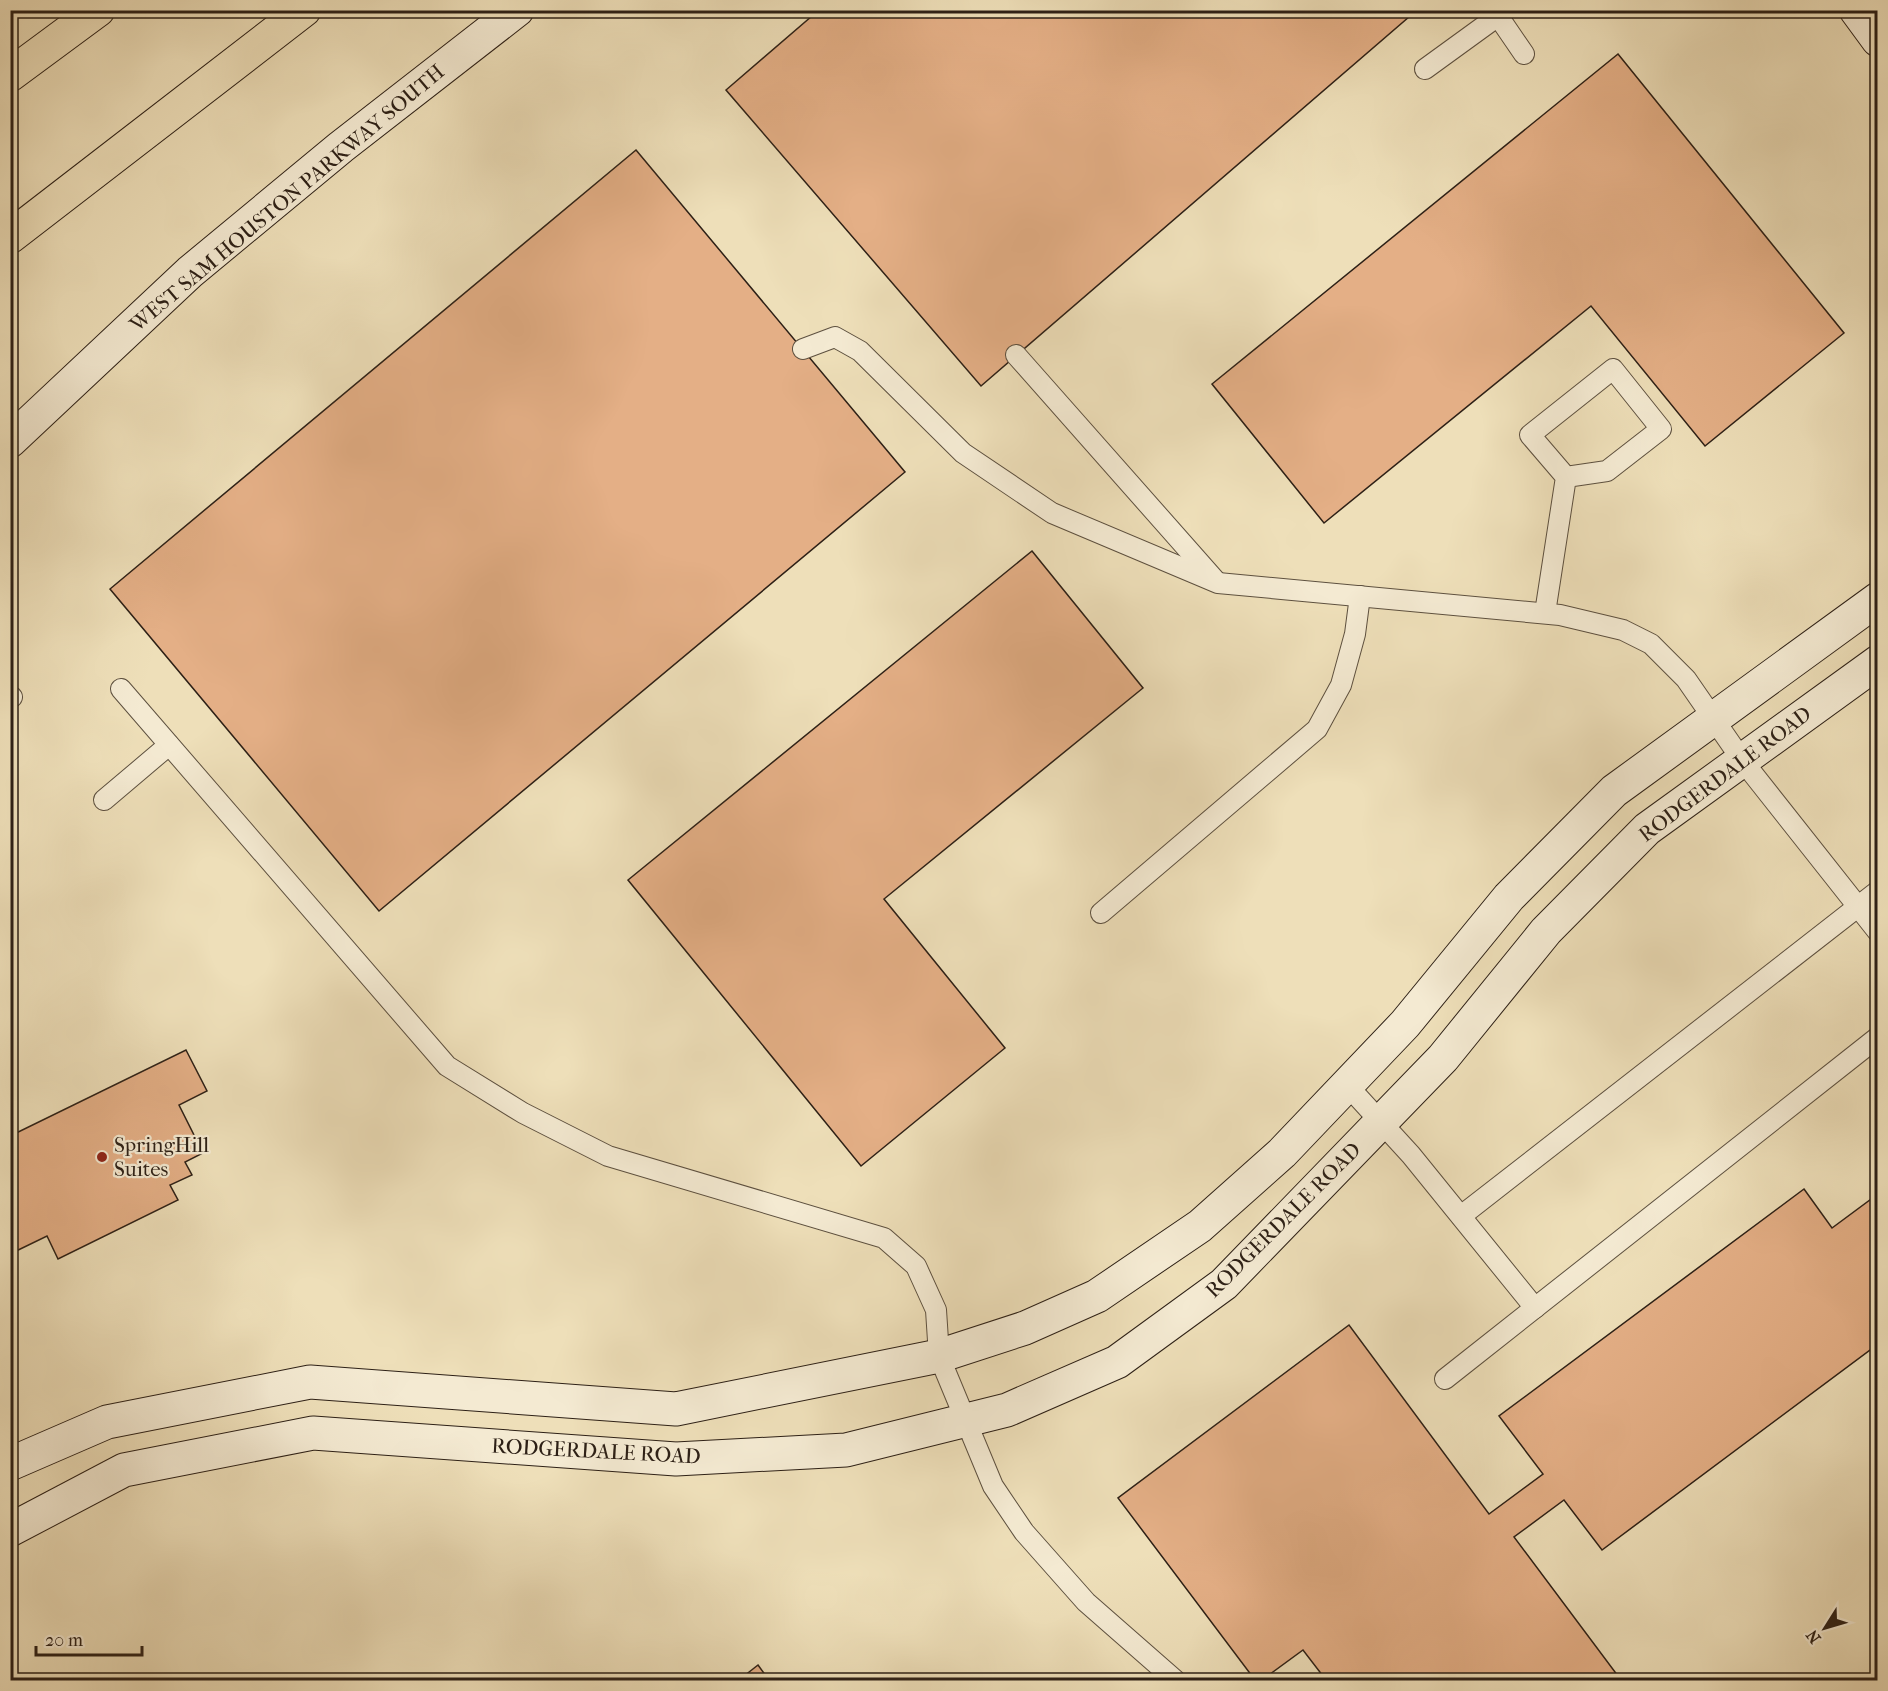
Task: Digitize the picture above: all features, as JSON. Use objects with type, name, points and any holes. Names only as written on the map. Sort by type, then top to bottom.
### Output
[{"type":"highway","points":[[10,75],[98,10]]},
{"type":"highway","points":[[10,237],[304,10]]},
{"type":"highway","points":[[222,74],[315,10]]},
{"type":"street","name":"WEST SAM HOUSTON PARKWAY SOUTH","points":[[10,441],[190,272],[341,147],[517,10]]},
{"type":"street","points":[[10,1464],[107,1422],[310,1382],[676,1409],[939,1356],[1025,1328],[1097,1296],[1200,1226],[1282,1153],[1405,1024],[1509,897],[1614,791],[1878,599]]},
{"type":"street","name":"RODGERDALE ROAD","points":[[10,1530],[124,1470],[313,1433],[676,1459],[846,1450],[1007,1410],[1117,1362],[1224,1284],[1443,1058],[1546,931],[1647,829],[1878,662]]},
{"type":"lane","points":[[1425,69],[1497,13],[1524,54]]},
{"type":"lane","points":[[803,350],[835,337],[860,351],[963,453],[1052,513],[1218,583],[1560,615],[1623,630],[1651,644],[1686,679],[1742,759],[1878,932]]},
{"type":"lane","points":[[1016,355],[1218,583]]},
{"type":"lane","points":[[1545,614],[1566,477],[1530,435],[1613,369],[1661,429],[1607,471],[1566,477]]},
{"type":"lane","points":[[1101,913],[1317,729],[1341,685],[1355,634],[1360,596]]},
{"type":"lane","points":[[121,689],[447,1066],[523,1113],[608,1156],[884,1238],[916,1266],[936,1310],[939,1356],[993,1486],[1024,1532],[1086,1602],[1174,1680]]},
{"type":"lane","points":[[104,800],[169,745]]},
{"type":"lane","points":[[1461,1216],[1878,891]]},
{"type":"lane","points":[[1445,1379],[1878,1037]]},
{"type":"lane","points":[[1347,1085],[1411,1155],[1535,1308]]},
{"type":"building","points":[[819,10],[1417,10],[981,386],[726,90]]},
{"type":"building","points":[[1618,54],[1844,333],[1705,446],[1591,306],[1324,523],[1212,384]]},
{"type":"building","points":[[636,150],[905,472],[379,911],[110,589]]},
{"type":"building","points":[[1032,551],[1143,688],[884,899],[1005,1048],[861,1166],[628,880]]},
{"type":"building","name":"SpringHill Suites","points":[[186,1050],[207,1091],[179,1105],[203,1153],[185,1162],[192,1175],[170,1185],[178,1200],[58,1259],[47,1236],[10,1254],[10,1136]]},
{"type":"building","points":[[1804,1189],[1832,1228],[1878,1194],[1878,1344],[1602,1550],[1564,1500],[1514,1537],[1621,1680],[1326,1680],[1303,1650],[1262,1680],[1255,1680],[1118,1498],[1349,1325],[1489,1514],[1543,1474],[1499,1416]]},
{"type":"building","points":[[758,1665],[769,1680],[739,1680]]},
{"type":"place","name":"SpringHill Suites","points":[[102,1157]]}]
